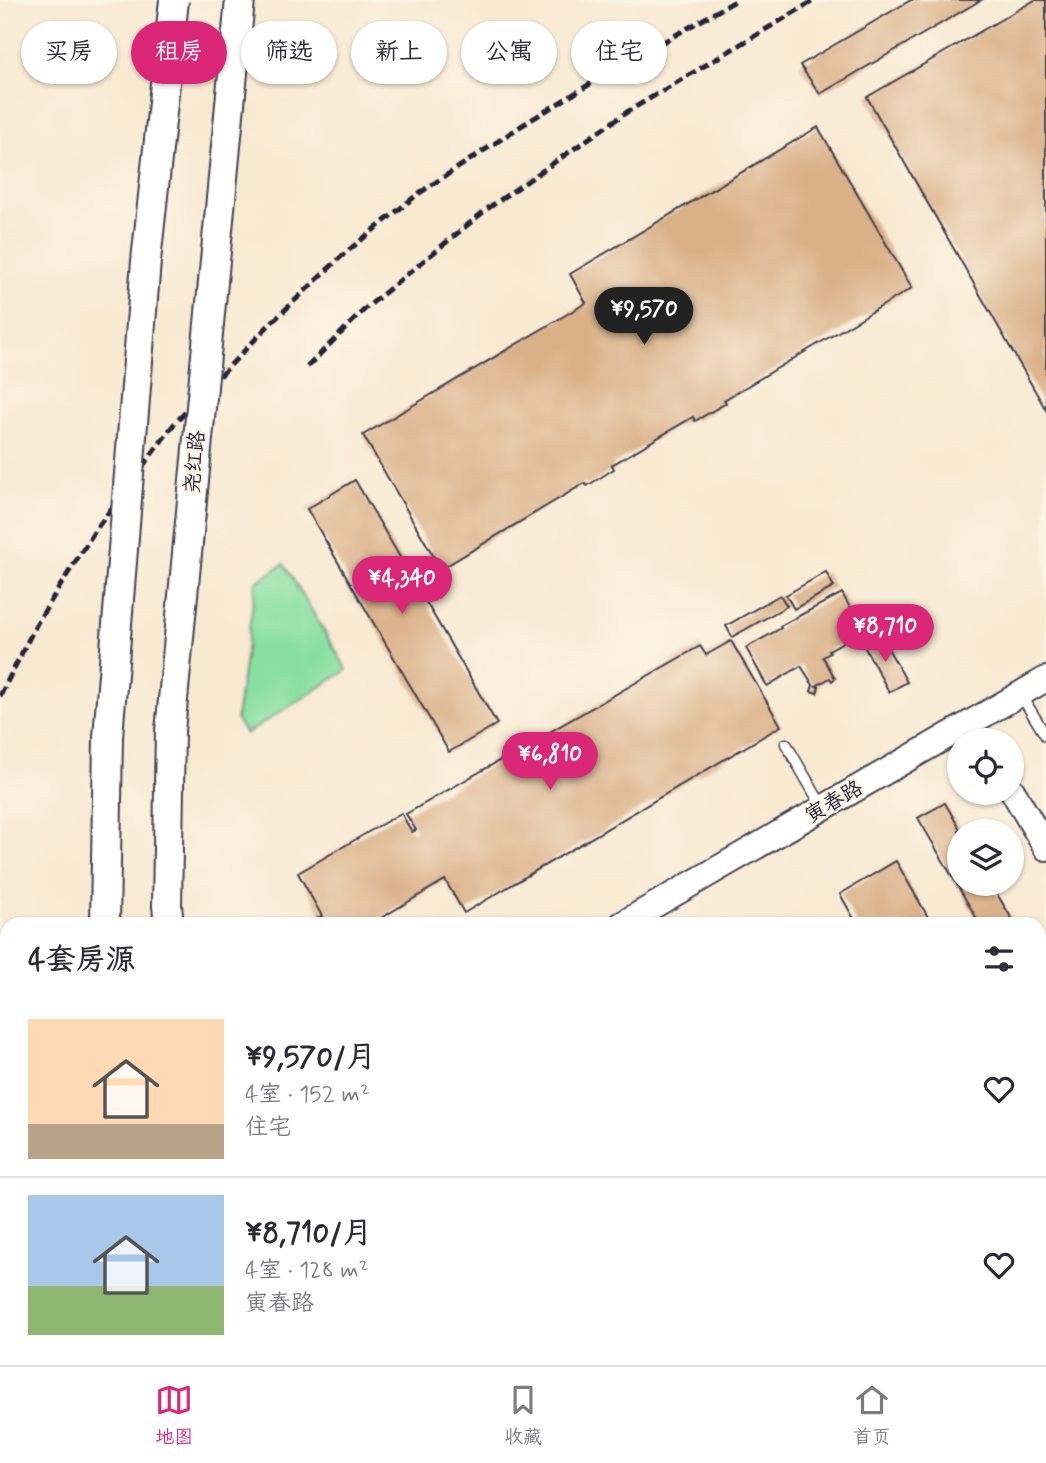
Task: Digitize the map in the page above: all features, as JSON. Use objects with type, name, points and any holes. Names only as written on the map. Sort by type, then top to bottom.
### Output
[{"type":"main road","points":[[105,917],[108,737],[146,261],[173,0]]},
{"type":"main road","name":"尧红路","points":[[169,917],[170,731],[240,0]]},
{"type":"street","name":"寅春路","points":[[981,728],[1021,694],[1046,679]]},
{"type":"street","name":"寅春路","points":[[634,917],[823,808],[947,746]]},
{"type":"street","points":[[1021,805],[1046,848]]},
{"type":"lane","points":[[1021,694],[1046,736]]},
{"type":"lane","points":[[786,744],[823,808]]},
{"type":"green space","points":[[284,564],[347,670],[246,734],[236,719],[256,582]]},
{"type":"building","points":[[911,0],[981,0],[820,94],[800,65]]},
{"type":"building","points":[[1035,0],[1046,0],[1046,410],[867,97]]},
{"type":"building","points":[[818,127],[912,288],[724,400],[726,403],[695,421],[693,417],[612,465],[614,469],[587,486],[585,483],[441,569],[363,435],[586,303],[570,274]]},
{"type":"building","points":[[355,480],[497,724],[449,752],[307,509]]},
{"type":"building","points":[[826,572],[834,587],[794,609],[786,595]]},
{"type":"building","points":[[842,593],[863,631],[829,650],[830,653],[823,657],[835,678],[816,686],[819,687],[817,693],[811,691],[813,685],[801,666],[767,686],[746,648],[781,628],[780,626]]},
{"type":"building","points":[[780,595],[787,606],[732,637],[726,626]]},
{"type":"building","points":[[881,636],[907,682],[889,692],[864,646]]},
{"type":"building","points":[[731,641],[781,726],[464,913],[445,880],[383,917],[320,917],[322,916],[298,873],[401,813],[412,832],[416,830],[406,814],[700,646],[706,655]]},
{"type":"building","points":[[945,803],[954,819],[947,819],[947,868],[918,818]]},
{"type":"building","points":[[896,861],[928,917],[853,917],[840,894]]},
{"type":"building","points":[[964,896],[998,896],[1011,917],[976,917]]},
{"type":"railway","points":[[0,696],[37,623],[94,532],[174,424],[268,326],[344,254],[418,194],[521,126],[737,0]]},
{"type":"railway","points":[[307,367],[366,308],[487,209],[627,112],[815,0]]}]
